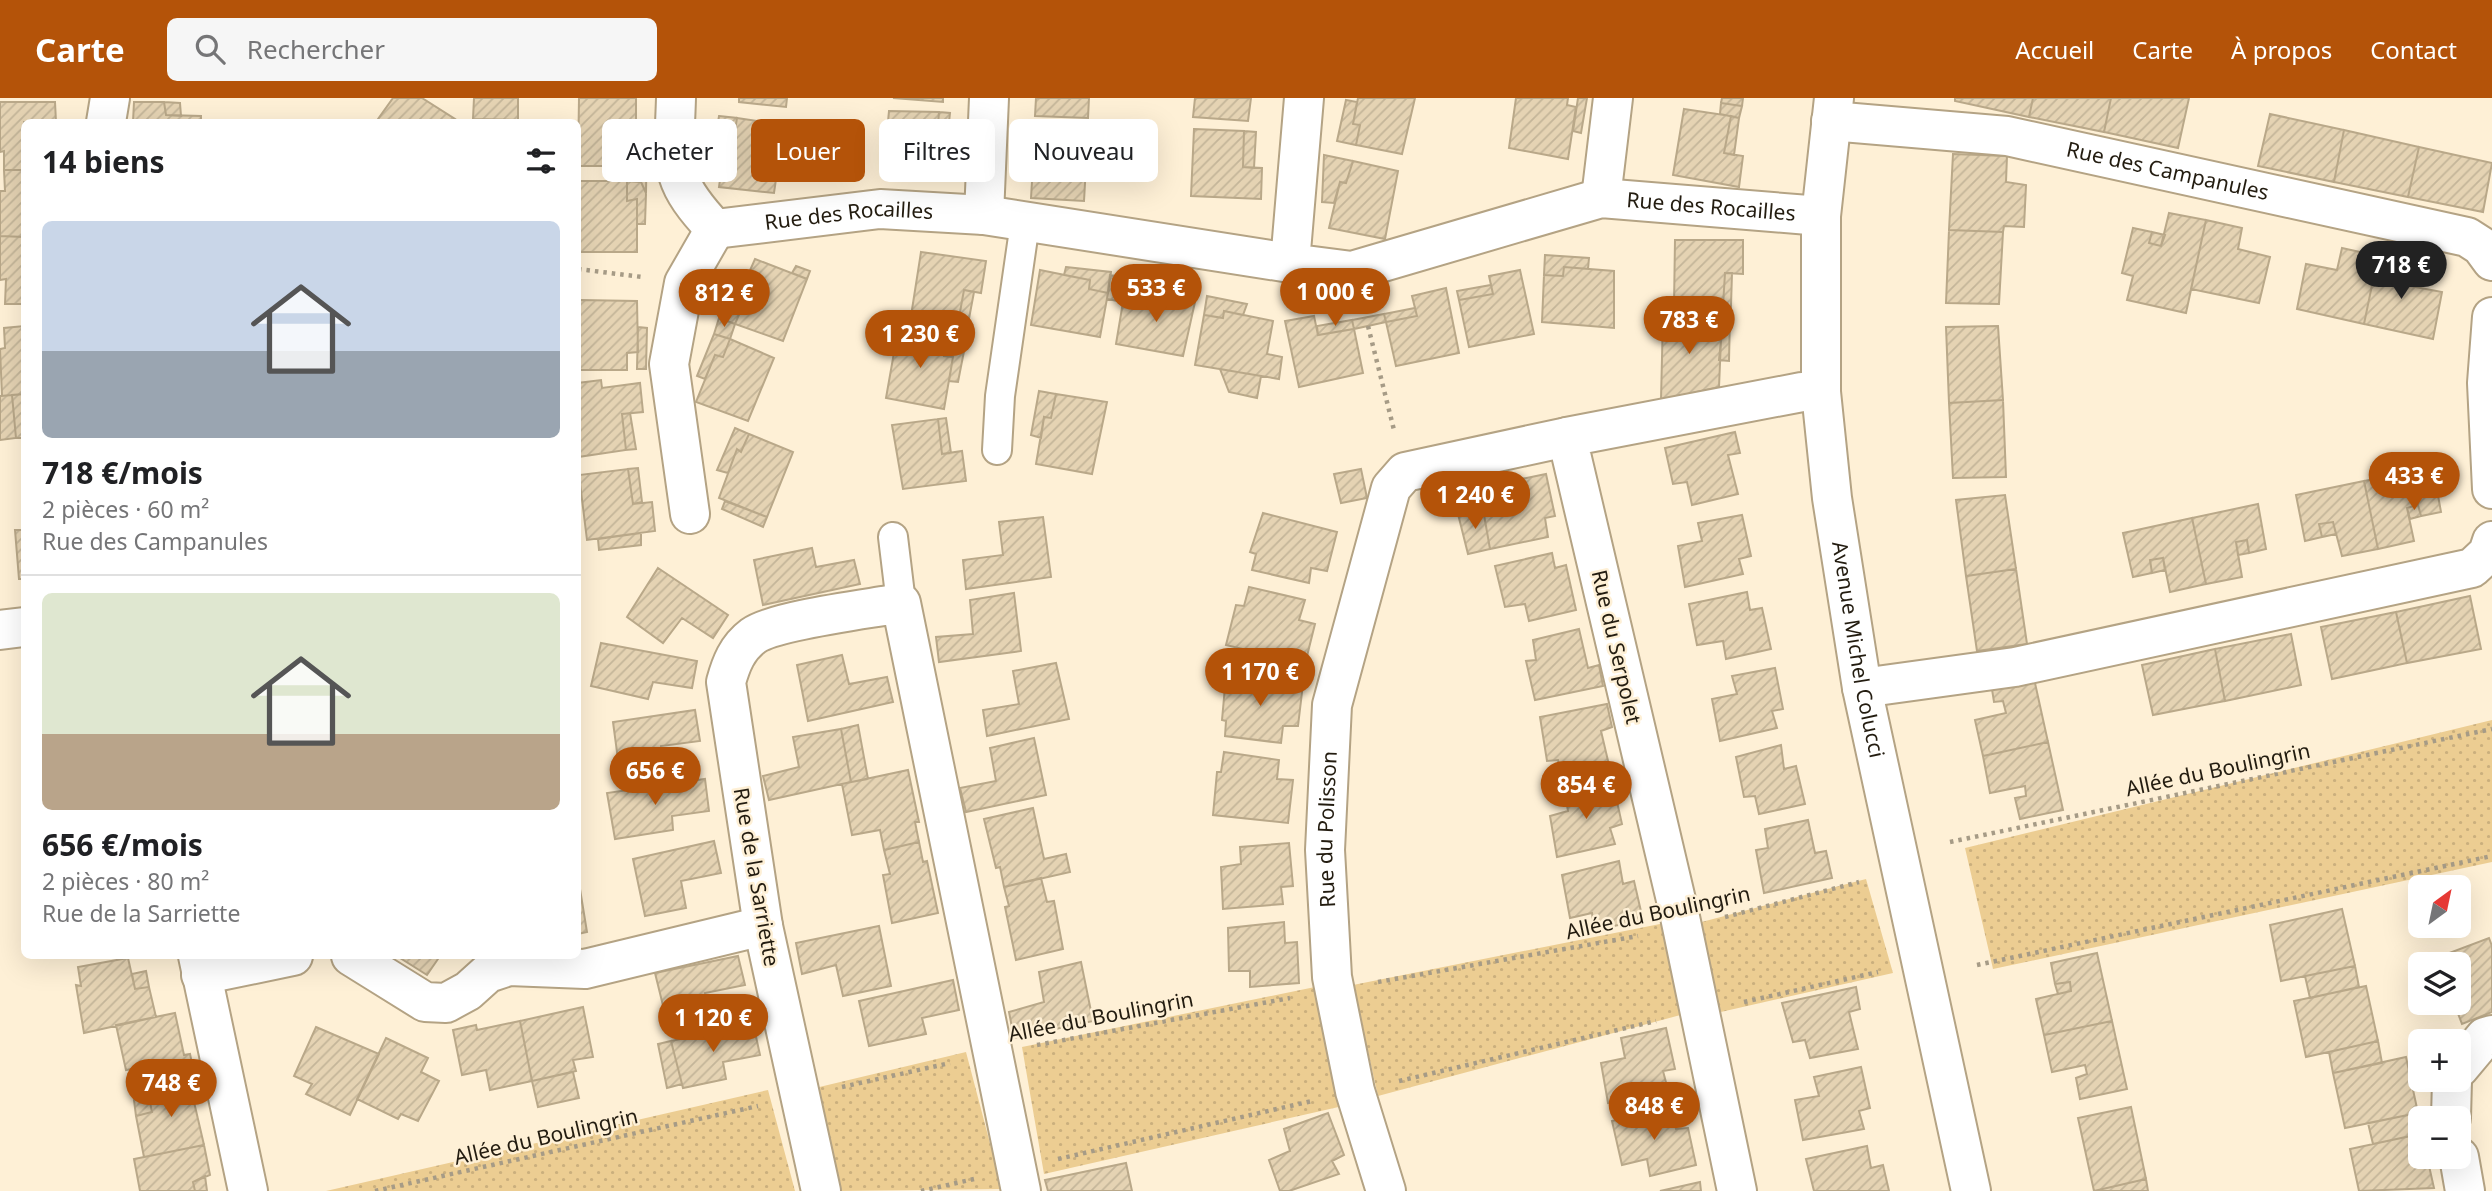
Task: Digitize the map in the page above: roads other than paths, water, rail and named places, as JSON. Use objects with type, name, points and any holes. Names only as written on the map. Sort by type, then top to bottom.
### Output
[{"type":"street","points":[[106,119],[110,98]]},
{"type":"street","points":[[676,98],[674,166],[687,199],[715,229],[684,283],[669,364],[690,514]]},
{"type":"street","points":[[984,215],[989,98]]},
{"type":"street","points":[[1290,263],[1304,98]]},
{"type":"street","name":"Rue des Rocailles","points":[[1601,198],[1613,98]]},
{"type":"street","name":"Avenue Michel Colucci","points":[[1832,109],[1821,216],[1821,392],[1832,498],[1863,688],[1971,1191]]},
{"type":"street","name":"Rue des Campanules","points":[[1832,109],[2007,136],[2467,237],[2481,246],[2492,261]]},
{"type":"street","name":"Rue des Rocailles","points":[[715,229],[880,209],[984,215],[1352,271],[1601,198],[1821,216]]},
{"type":"street","points":[[2492,317],[2487,383],[2492,489]]},
{"type":"street","points":[[1567,437],[1802,392],[1821,392]]},
{"type":"street","name":"Rue du Polisson","points":[[1386,1191],[1354,1091],[1335,989],[1325,850],[1332,705],[1391,488],[1405,472],[1567,437]]},
{"type":"street","name":"Rue du Serpolet","points":[[1567,437],[1700,1011],[1737,1191]]},
{"type":"street","points":[[1863,688],[2015,667],[2472,568],[2488,553],[2492,541]]},
{"type":"street","points":[[901,603],[1021,1191]]},
{"type":"street","name":"Rue de la Sarriette","points":[[821,1191],[763,926],[728,713],[726,682],[731,664],[742,646],[768,628],[901,603]]},
{"type":"street","points":[[0,630],[21,627]]},
{"type":"street","points":[[356,959],[425,1002],[446,1003],[468,990],[488,973],[509,966],[585,969],[763,926]]},
{"type":"street","points":[[248,1191],[200,965],[262,959]]},
{"type":"street","points":[[2471,1054],[2485,1037],[2492,1035]]},
{"type":"street","points":[[2461,1169],[2465,1191]]},
{"type":"lane","points":[[997,450],[1000,396],[1025,223]]},
{"type":"lane","points":[[893,537],[901,603]]}]
